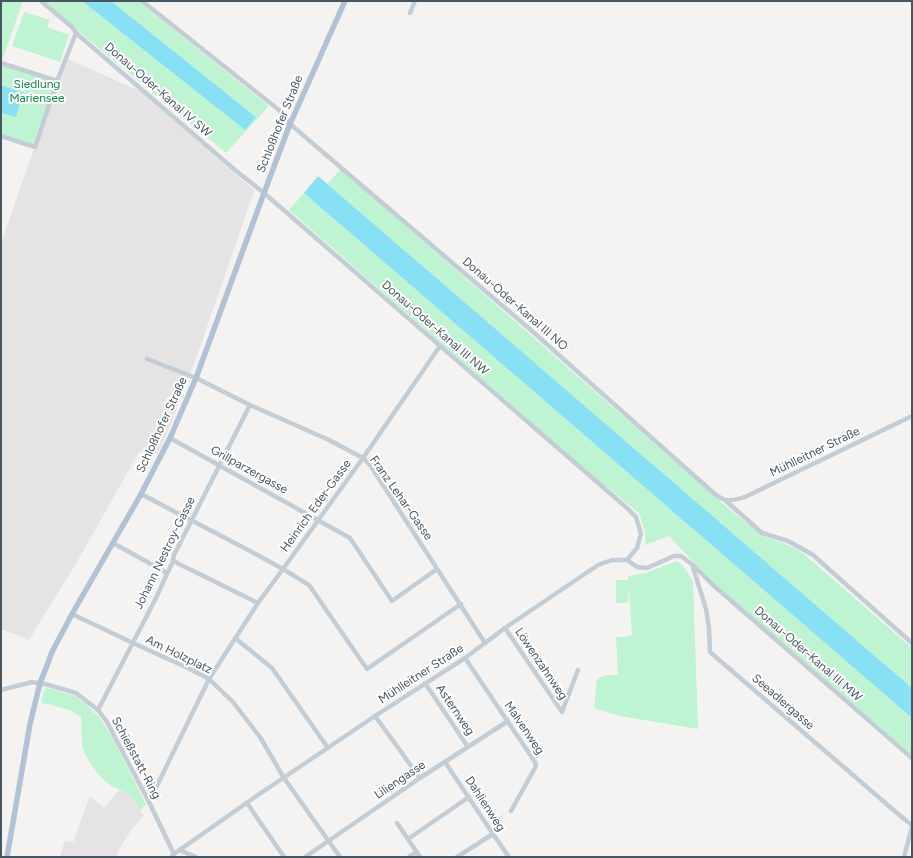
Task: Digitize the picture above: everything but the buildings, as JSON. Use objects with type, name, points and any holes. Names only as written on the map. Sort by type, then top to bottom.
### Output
[{"type":"main road","name":"Schloßhofer Straße","points":[[7,857],[30,724],[40,683],[52,652],[87,587],[114,543],[170,438],[196,378],[290,124],[345,1]]},
{"type":"street","name":"Donau-Oder-Kanal IV SW","points":[[41,1],[235,170],[264,193]]},
{"type":"street","points":[[142,1],[279,110],[290,124]]},
{"type":"street","points":[[410,12],[415,1]]},
{"type":"street","points":[[1,136],[35,147],[76,33]]},
{"type":"street","points":[[1,63],[58,81]]},
{"type":"street","name":"Donau-Oder-Kanal III NO","points":[[290,124],[532,331],[717,496],[725,500],[762,533],[788,541],[814,555],[912,643]]},
{"type":"street","name":"Donau-Oder-Kanal III NW","points":[[264,193],[636,517],[641,534],[637,548],[627,560]]},
{"type":"street","name":"Heinrich Eder-Gasse","points":[[149,802],[209,679],[235,638],[258,603],[363,458],[440,346]]},
{"type":"street","name":"Franz Lehar-Gasse","points":[[147,359],[196,378],[250,405],[329,440],[363,458],[370,465],[485,643]]},
{"type":"street","name":"Johann Nestroy-Gasse","points":[[98,710],[250,405]]},
{"type":"street","name":"Mühlleitner Straße","points":[[725,500],[735,500],[745,497],[912,416]]},
{"type":"street","name":"Grillparzergasse","points":[[170,438],[350,538],[392,601],[437,569]]},
{"type":"street","points":[[141,494],[284,569],[309,585],[367,669],[460,604]]},
{"type":"street","points":[[114,543],[167,573]]},
{"type":"street","name":"Mühlleitner Straße","points":[[172,856],[375,716],[465,658],[505,628],[598,566],[612,560],[627,560],[637,567],[647,568],[674,556],[681,556],[693,565]]},
{"type":"street","points":[[173,561],[258,603]]},
{"type":"street","name":"Donau-Oder-Kanal III MW","points":[[693,565],[719,590],[912,758]]},
{"type":"street","name":"Seeadlergasse","points":[[693,565],[706,609],[709,628],[710,652],[912,826]]},
{"type":"street","name":"Am Holzplatz","points":[[72,614],[209,679],[233,702],[260,737],[284,778],[340,857]]},
{"type":"street","name":"Löwenzahnweg","points":[[505,628],[562,712],[578,670]]},
{"type":"street","points":[[235,638],[272,668],[328,748]]},
{"type":"street","name":"Malvenweg","points":[[465,658],[535,762],[536,766],[511,811]]},
{"type":"street","points":[[1,690],[32,682],[40,683]]},
{"type":"street","name":"Schießstatt-Ring","points":[[40,683],[76,693],[98,710],[107,722],[149,802],[172,856]]},
{"type":"street","name":"Asternweg","points":[[425,684],[468,747]]},
{"type":"street","points":[[375,716],[420,778]]},
{"type":"street","name":"Liliengasse","points":[[305,857],[420,778],[508,721]]},
{"type":"street","name":"Dahlienweg","points":[[445,762],[509,857]]},
{"type":"street","points":[[408,839],[469,797]]},
{"type":"street","points":[[248,803],[284,857]]},
{"type":"street","points":[[397,823],[420,857]]},
{"type":"street","points":[[904,857],[912,826]]},
{"type":"street","points":[[457,857],[493,834]]},
{"type":"street","points":[[179,850],[196,857]]},
{"type":"street","points":[[409,857],[417,852]]},
{"type":"street","points":[[1,856],[7,857]]},
{"type":"shaded area","points":[[66,58],[140,91],[255,191],[198,353],[167,434],[157,454],[139,452],[77,562],[29,640],[1,629],[1,243]]},
{"type":"shaded area","points":[[119,790],[128,794],[133,799],[136,806],[144,815],[122,844],[116,857],[60,857],[65,840],[73,842],[90,796],[104,808]]},
{"type":"green space","points":[[1,1],[23,1],[3,58],[1,58]]},
{"type":"green space","points":[[44,1],[82,1],[245,130],[256,117],[111,1],[138,1],[269,106],[226,153]]},
{"type":"green space","points":[[24,12],[50,20],[47,27],[69,35],[60,62],[12,46]]},
{"type":"green space","name":"Siedlung Mariensee","points":[[1,65],[55,83],[33,144],[1,134],[1,113],[16,117],[23,93],[1,85]]},
{"type":"green space","points":[[341,169],[728,508],[763,536],[788,545],[805,555],[912,648],[912,688],[327,184]]},
{"type":"green space","points":[[304,193],[912,718],[912,755],[714,584],[669,536],[645,545],[645,532],[639,513],[594,477],[289,210]]},
{"type":"green space","points":[[676,561],[684,567],[693,582],[698,729],[620,716],[594,708],[597,679],[606,675],[618,675],[616,637],[632,635],[629,587],[628,603],[616,603],[616,580],[628,580],[628,576],[646,573]]},
{"type":"green space","points":[[48,688],[75,696],[86,704],[99,717],[111,735],[146,804],[140,811],[130,796],[106,782],[89,761],[82,745],[81,717],[72,711],[41,703],[44,689]]},
{"type":"water","points":[[82,1],[111,1],[256,117],[245,130]]},
{"type":"water","points":[[1,85],[23,93],[16,117],[1,113]]},
{"type":"water","points":[[318,176],[912,688],[912,718],[304,193]]}]
